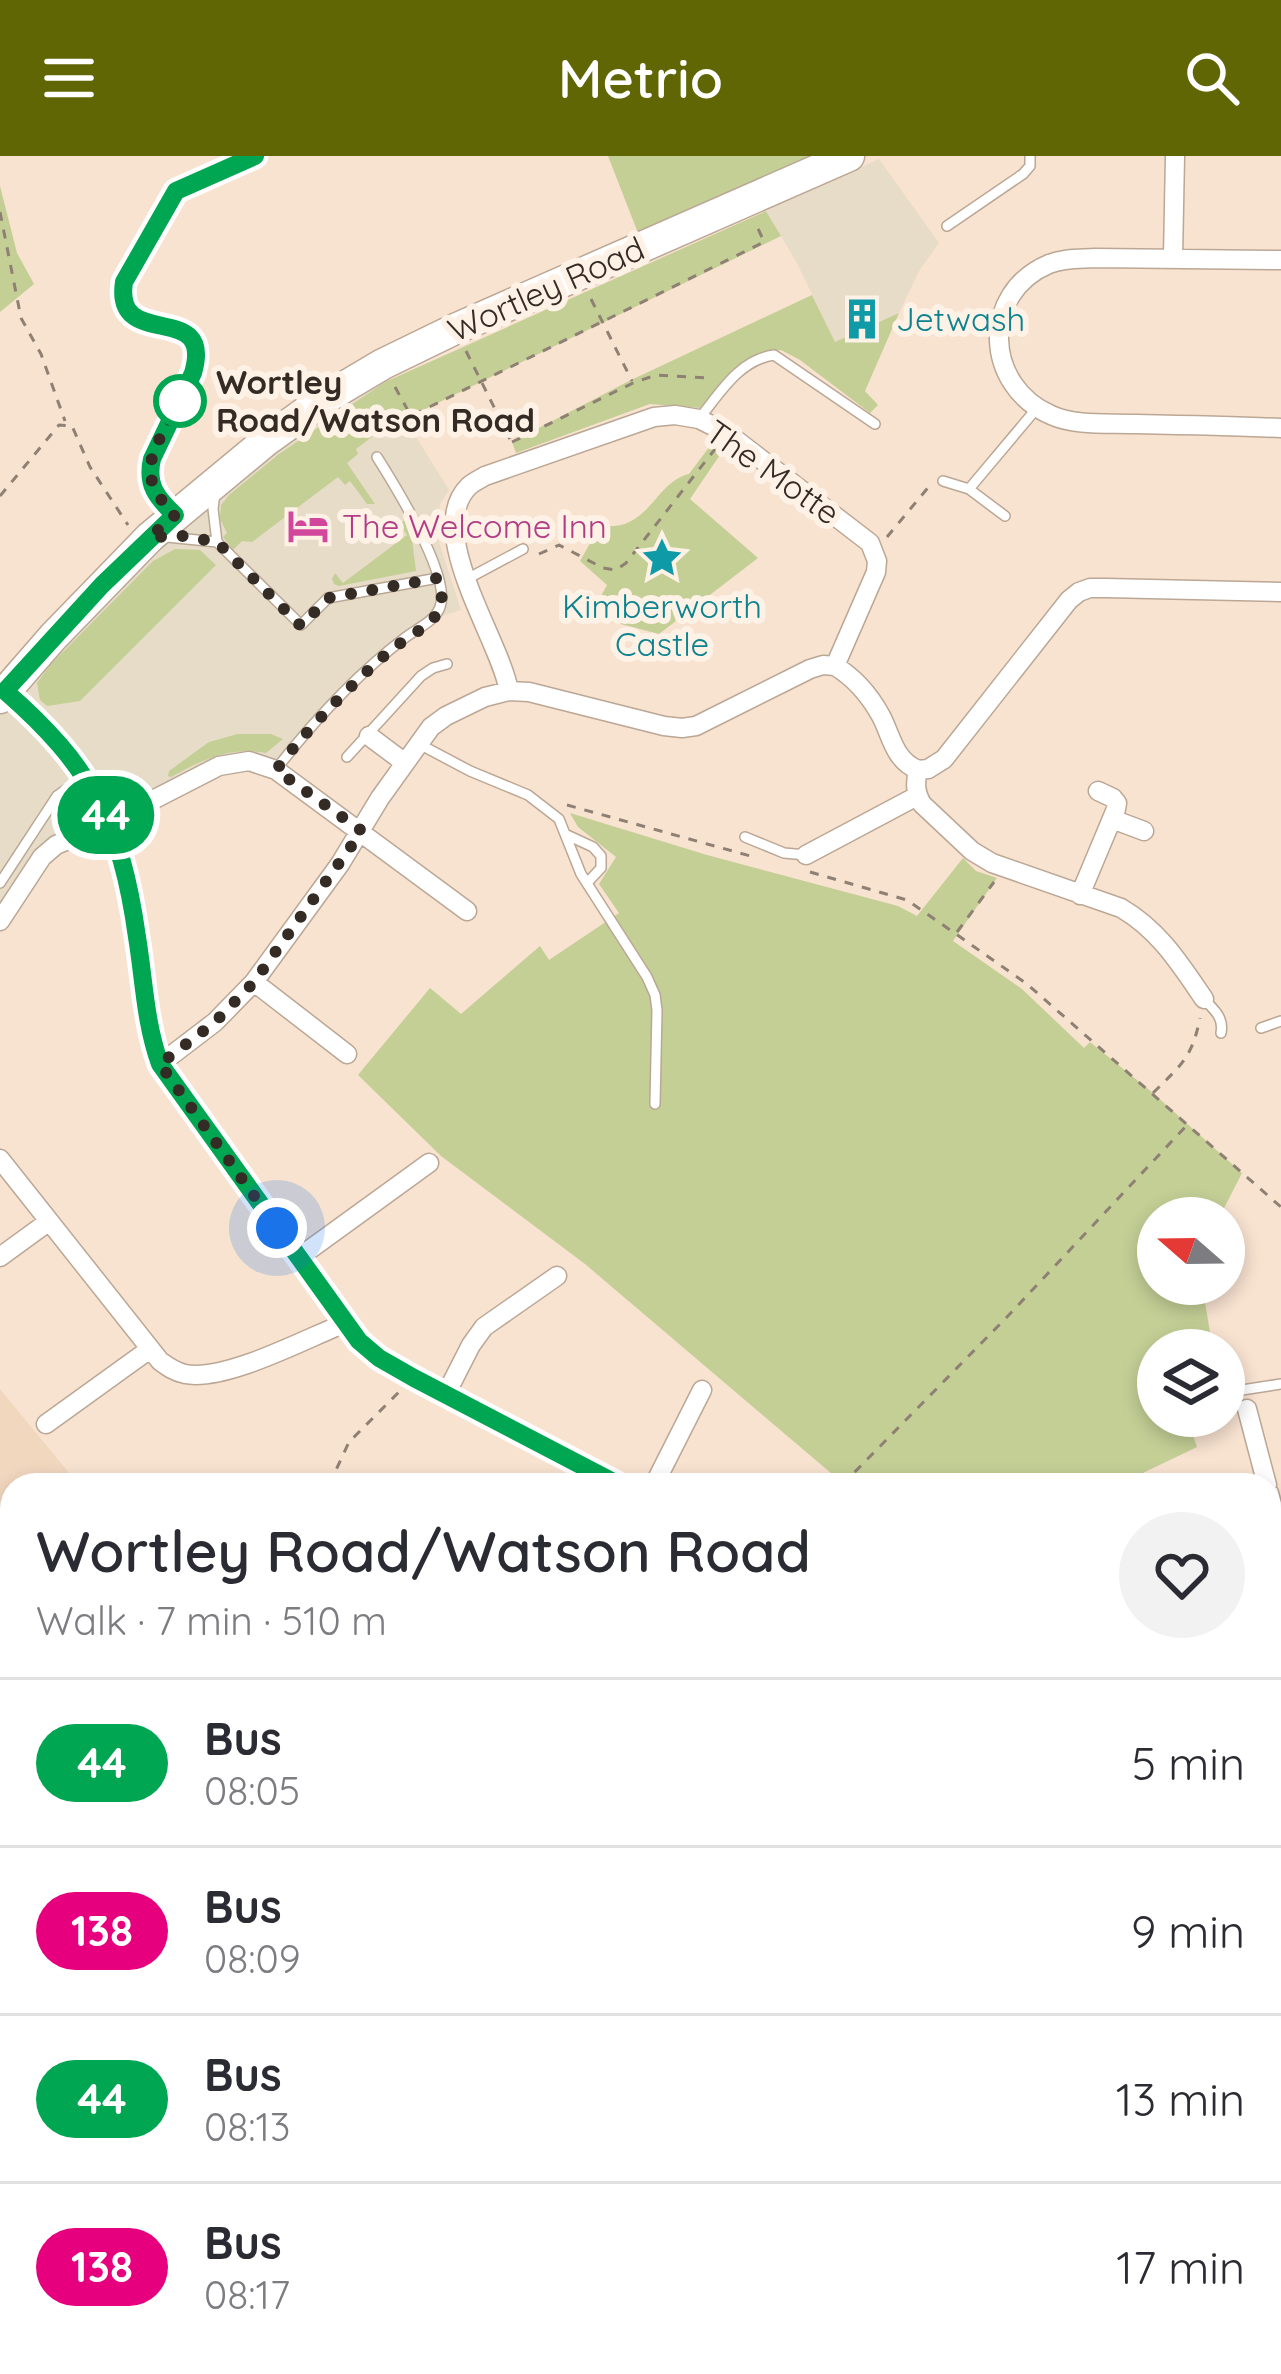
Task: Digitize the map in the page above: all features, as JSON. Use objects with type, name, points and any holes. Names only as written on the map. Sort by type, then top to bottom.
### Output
[{"type":"main road","name":"Wortley Road","points":[[3,695],[147,540],[324,399],[454,329],[848,156]]},
{"type":"street","points":[[175,515],[159,500],[149,471],[193,373],[196,348],[178,328],[134,318],[125,308],[124,282],[176,191],[255,156]]},
{"type":"street","points":[[1173,257],[1175,156]]},
{"type":"street","points":[[1281,260],[1173,257],[1069,259],[1049,264],[1017,287],[1006,305],[998,347],[1010,382],[1023,398],[1055,418],[1281,428]]},
{"type":"street","name":"The Motte","points":[[509,691],[454,537],[461,498],[485,476],[653,416],[700,419],[727,433],[872,548]]},
{"type":"street","points":[[835,666],[876,572],[878,561],[872,548]]},
{"type":"street","points":[[160,1064],[215,1022],[254,982],[431,728],[485,697],[529,692],[682,728],[696,726],[810,669],[835,666],[868,697],[901,759],[917,770],[944,759],[1078,592],[1106,587],[1281,592]]},
{"type":"street","points":[[3,695],[52,737],[84,777],[110,822],[131,896],[147,1013],[160,1064],[345,1323],[367,1348],[414,1378],[596,1473]]},
{"type":"street","points":[[368,736],[405,764]]},
{"type":"street","points":[[0,921],[56,845],[219,766],[249,761],[276,770],[467,911]]},
{"type":"street","points":[[917,770],[917,796],[971,851],[1004,868],[1121,908],[1152,929],[1204,999]]},
{"type":"street","points":[[1080,895],[1117,803],[1098,791]]},
{"type":"street","points":[[804,862],[917,796]]},
{"type":"street","points":[[1112,819],[1144,831]]},
{"type":"street","points":[[254,982],[347,1054]]},
{"type":"street","points":[[0,1160],[171,1370],[208,1375],[232,1369],[345,1323]]},
{"type":"street","points":[[298,1258],[430,1163]]},
{"type":"street","points":[[0,1257],[48,1222]]},
{"type":"street","points":[[445,1396],[484,1327],[557,1276]]},
{"type":"street","points":[[46,1424],[150,1349]]},
{"type":"street","points":[[661,1473],[703,1390]]},
{"type":"street","points":[[1245,1400],[1264,1473]]},
{"type":"lane","points":[[947,226],[1023,174],[1030,166],[1030,156]]},
{"type":"lane","points":[[700,419],[743,368],[774,356],[875,424]]},
{"type":"lane","points":[[969,489],[1037,408]]},
{"type":"lane","points":[[276,770],[368,671],[440,609],[438,578],[421,530],[377,457]]},
{"type":"lane","points":[[217,481],[213,509],[217,542]]},
{"type":"lane","points":[[943,481],[969,489],[1005,516]]},
{"type":"lane","points":[[147,540],[183,536],[217,542],[301,626],[328,598],[438,578]]},
{"type":"lane","points":[[467,579],[525,555]]},
{"type":"lane","points":[[347,757],[421,676],[447,664]]},
{"type":"lane","points":[[419,744],[528,795],[560,820],[574,861],[656,995],[655,1104]]},
{"type":"lane","points":[[0,883],[57,796],[84,777]]},
{"type":"lane","points":[[567,835],[601,856],[601,868],[587,883]]},
{"type":"lane","points":[[745,836],[804,862]]},
{"type":"lane","points":[[1204,999],[1220,1016],[1221,1033]]},
{"type":"lane","points":[[1261,1028],[1281,1021]]},
{"type":"lane","points":[[1245,1400],[1281,1384]]},
{"type":"path","points":[[383,364],[411,416],[764,242],[746,201]]},
{"type":"path","points":[[0,212],[21,318],[41,354],[66,424]]},
{"type":"path","points":[[579,275],[633,383]]},
{"type":"path","points":[[454,329],[521,463]]},
{"type":"path","points":[[512,442],[656,375],[730,380]]},
{"type":"path","points":[[0,496],[59,425],[66,424],[78,435],[90,467],[115,506],[147,540]]},
{"type":"path","points":[[525,555],[559,545],[616,570],[727,433]]},
{"type":"path","points":[[872,548],[933,482],[943,481]]},
{"type":"path","points":[[568,806],[759,858]]},
{"type":"path","points":[[804,862],[907,900],[1027,984],[1281,1207]]},
{"type":"path","points":[[956,934],[1004,868]]},
{"type":"path","points":[[1153,1093],[1188,1058],[1204,999]]},
{"type":"path","points":[[854,1473],[1188,1124]]},
{"type":"path","points":[[335,1473],[360,1428],[414,1378]]},
{"type":"shaded area","points":[[879,159],[939,243],[899,313],[835,342],[766,211]]},
{"type":"shaded area","points":[[374,369],[449,490],[440,504],[438,539],[461,610],[432,619],[405,638],[322,715],[276,770],[249,761],[56,845],[0,921],[0,698],[53,637]]},
{"type":"shaded area","points":[[0,1389],[69,1473],[0,1473]]},
{"type":"green space","points":[[608,156],[813,156],[638,233]]},
{"type":"green space","points":[[0,186],[17,253],[34,284],[0,312]]},
{"type":"green space","points":[[766,211],[781,236],[411,416],[378,438],[373,436],[347,463],[375,504],[367,504],[350,481],[345,485],[338,477],[252,542],[242,541],[233,550],[223,537],[227,533],[220,519],[221,505],[229,495],[279,454],[385,382]]},
{"type":"green space","points":[[812,295],[835,342],[899,313],[865,391],[878,405],[870,413],[781,350],[764,353],[731,372],[701,408],[650,404],[516,453],[512,442]]},
{"type":"green space","points":[[713,442],[724,449],[690,499],[758,558],[659,634],[590,616],[607,585],[580,561],[600,526],[622,525],[638,517],[671,483],[689,474]]},
{"type":"green space","points":[[410,523],[416,571],[339,586],[334,584],[335,573],[343,583],[407,535],[399,524]]},
{"type":"green space","points":[[175,549],[200,550],[216,565],[80,701],[47,706],[40,700],[37,683],[50,665],[153,561]]},
{"type":"green space","points":[[238,734],[271,734],[283,739],[266,753],[228,753],[168,776],[209,742]]},
{"type":"green space","points":[[570,813],[898,906],[917,916],[963,858],[976,871],[997,878],[953,941],[1022,989],[1084,1048],[1090,1042],[1242,1173],[1230,1197],[1137,1197],[1137,1305],[1206,1305],[1210,1329],[1137,1329],[1137,1437],[1194,1437],[1197,1447],[1143,1473],[831,1473],[585,1264],[441,1156],[358,1075],[430,988],[461,1014],[540,946],[549,960],[619,913],[599,884],[616,857],[578,827]]},
{"type":"bus line","name":"44","points":[[255,156],[176,191],[124,282],[125,308],[134,318],[178,328],[196,348],[193,373],[149,471],[159,500],[175,515],[102,585],[5,691],[77,766],[110,822],[131,896],[147,1013],[160,1064],[359,1341],[414,1378],[595,1473]]},
{"type":"place","name":"Jetwash","points":[[862,319]]},
{"type":"place","name":"Wortley Road/Watson Road","points":[[180,401]]},
{"type":"place","name":"The Welcome Inn","points":[[308,526]]},
{"type":"place","name":"Kimberworth Castle","points":[[662,558]]},
{"type":"route","points":[[180,401],[149,471],[159,500],[175,515],[150,537],[217,542],[301,626],[328,598],[438,578],[442,596],[432,619],[383,656],[297,742],[276,770],[362,831],[237,1002],[160,1064],[277,1228]]}]
